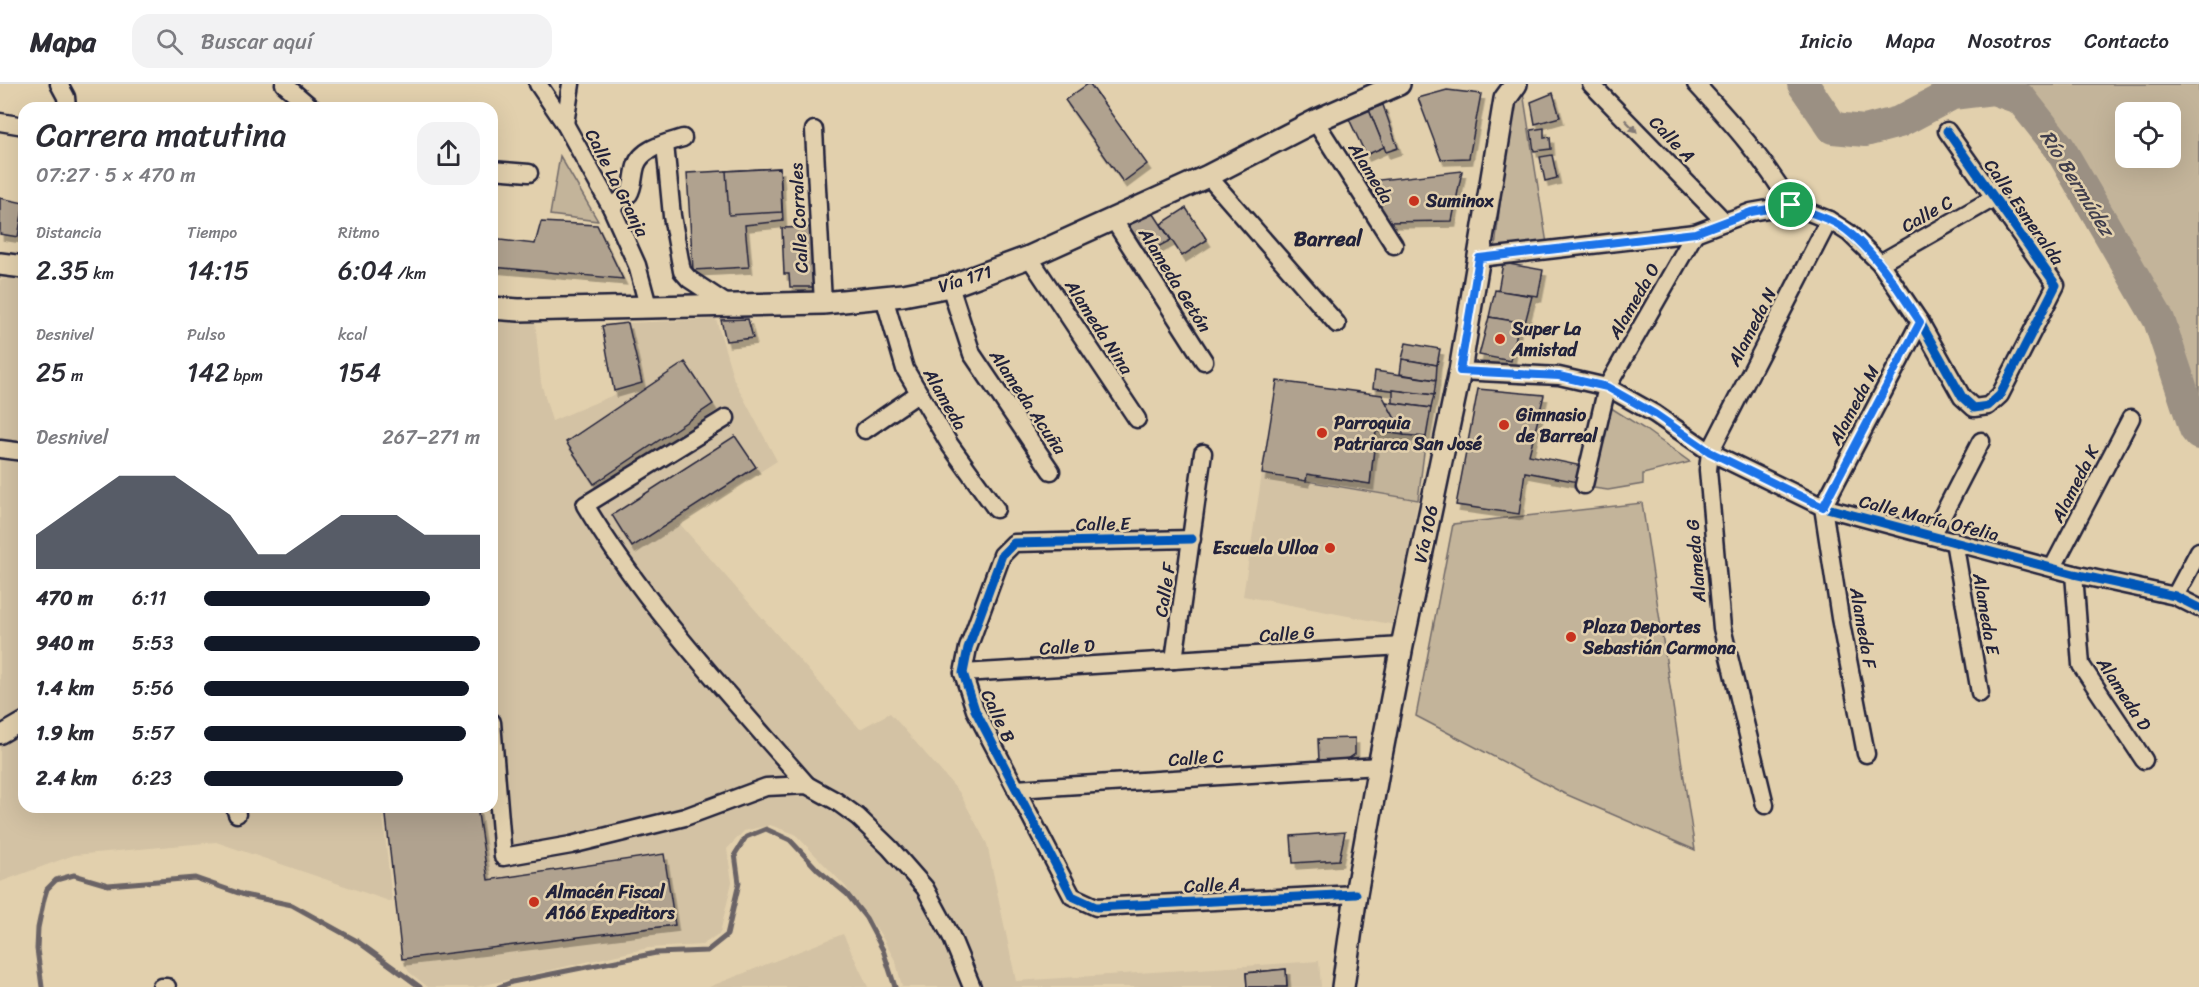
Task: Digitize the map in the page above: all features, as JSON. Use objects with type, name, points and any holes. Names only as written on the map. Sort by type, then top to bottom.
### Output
[{"type":"main road","name":"Vía 171","points":[[498,308],[519,310],[823,303],[884,297],[950,286],[1029,257],[1208,176],[1315,121],[1399,84]]},
{"type":"main road","name":"Vía 106","points":[[1343,987],[1356,894],[1379,766],[1460,371],[1505,99],[1516,84]]},
{"type":"main road","points":[[0,264],[18,266]]},
{"type":"street","points":[[59,84],[66,102]]},
{"type":"street","points":[[284,84],[305,102]]},
{"type":"street","name":"Calle La Granja","points":[[538,84],[565,124],[611,207],[637,265],[648,306]]},
{"type":"street","points":[[565,124],[571,84]]},
{"type":"street","name":"Calle A","points":[[1591,84],[1725,222]]},
{"type":"street","points":[[1479,258],[1695,233],[1751,212],[1791,205],[1771,172],[1730,121],[1696,84]]},
{"type":"street","name":"Alameda","points":[[1315,121],[1394,246]]},
{"type":"street","points":[[0,122],[18,125]]},
{"type":"street","name":"Calle Corrales","points":[[814,130],[823,303]]},
{"type":"street","name":"Calle Esmeralda","points":[[1791,205],[1850,232],[1880,263],[1920,322],[1962,397],[1974,408],[1988,406],[2000,395],[2056,285],[1947,131]]},
{"type":"street","points":[[611,207],[629,194],[636,164],[640,159],[654,148],[683,138]]},
{"type":"street","points":[[665,144],[672,216],[682,271],[688,279],[730,306]]},
{"type":"street","points":[[498,170],[530,173]]},
{"type":"street","points":[[1208,176],[1337,324]]},
{"type":"street","name":"Calle C","points":[[1880,263],[1994,198]]},
{"type":"street","name":"Alameda Getón","points":[[1113,219],[1204,362]]},
{"type":"street","name":"Alameda N","points":[[1710,452],[1828,220]]},
{"type":"street","name":"Alameda O","points":[[1584,485],[1607,387],[1695,233]]},
{"type":"street","name":"Alameda Nina","points":[[1029,257],[1137,419]]},
{"type":"street","name":"Alameda Acuña","points":[[950,286],[972,354],[1051,471]]},
{"type":"street","name":"Alameda","points":[[884,297],[905,369],[950,446],[996,509]]},
{"type":"street","name":"Alameda M","points":[[1823,507],[1920,322]]},
{"type":"street","name":"Calle María Ofelia","points":[[1460,371],[1559,376],[1607,387],[1655,414],[1710,452],[1823,507],[2074,574],[2175,596],[2199,608]]},
{"type":"street","points":[[865,430],[919,393]]},
{"type":"street","points":[[726,418],[585,505],[626,567],[677,634],[807,785],[836,801],[858,818],[890,848],[925,888],[951,936],[972,987]]},
{"type":"street","name":"Alameda K","points":[[2053,567],[2131,418]]},
{"type":"street","points":[[1932,536],[1981,441]]},
{"type":"street","points":[[0,449],[18,451]]},
{"type":"street","name":"Alameda G","points":[[1710,452],[1708,470],[1722,628],[1765,806]]},
{"type":"street","name":"Calle F","points":[[1174,660],[1203,453]]},
{"type":"street","name":"Alameda F","points":[[1823,507],[1840,618],[1866,754]]},
{"type":"street","name":"Calle E","points":[[1014,543],[1192,539]]},
{"type":"street","name":"Alameda E","points":[[1954,541],[1980,693]]},
{"type":"street","name":"Calle B","points":[[1014,543],[1002,555],[968,648],[963,673],[975,710],[1072,896]]},
{"type":"street","points":[[2175,596],[2199,551]]},
{"type":"street","name":"Alameda D","points":[[2074,574],[2081,665],[2144,760]]},
{"type":"street","name":"Calle G","points":[[1174,660],[1402,646]]},
{"type":"street","name":"Calle D","points":[[963,673],[1174,660]]},
{"type":"street","points":[[0,735],[18,724]]},
{"type":"street","name":"Calle C","points":[[1016,789],[1379,766]]},
{"type":"street","points":[[498,796],[503,857],[571,845],[685,817],[766,787],[807,785]]},
{"type":"street","name":"Calle A","points":[[1072,896],[1096,908],[1356,894]]},
{"type":"street","points":[[161,987],[167,987]]},
{"type":"shaded area","points":[[2020,84],[2199,84],[2199,434],[2195,429],[2159,320],[2059,147],[2021,99]]},
{"type":"shaded area","points":[[1523,92],[1547,244],[1495,249],[1511,102]]},
{"type":"shaded area","points":[[560,156],[598,221],[550,215]]},
{"type":"shaded area","points":[[18,279],[18,813],[383,813],[392,902],[216,842],[74,855],[0,882],[0,280]]},
{"type":"shaded area","points":[[498,319],[535,320],[541,383],[552,421],[642,383],[628,323],[716,319],[734,380],[777,461],[679,523],[860,729],[890,713],[959,792],[987,844],[1016,981],[1319,961],[1321,987],[902,987],[896,962],[881,935],[845,886],[795,834],[770,825],[744,831],[727,849],[732,882],[720,933],[702,945],[648,948],[476,987],[428,987],[409,972],[402,959],[386,813],[498,813]]},
{"type":"shaded area","points":[[1605,404],[1690,462],[1643,474],[1643,484],[1608,490],[1586,487]]},
{"type":"shaded area","points":[[1376,431],[1426,437],[1418,500],[1306,481],[1307,474],[1370,484]]},
{"type":"shaded area","name":"Escuela Ulloa","points":[[1262,474],[1418,500],[1395,625],[1243,596]]},
{"type":"shaded area","points":[[1642,503],[1695,850],[1563,793],[1416,716],[1453,524]]},
{"type":"shaded area","points":[[843,934],[868,987],[709,987]]},
{"type":"building","points":[[1088,84],[1147,164],[1123,182],[1065,100]]},
{"type":"building","points":[[1447,90],[1481,94],[1469,158],[1441,159],[1418,98]]},
{"type":"building","points":[[1553,93],[1560,117],[1535,124],[1531,102]]},
{"type":"building","points":[[1383,105],[1398,148],[1386,152],[1369,110]]},
{"type":"building","points":[[1369,110],[1384,147],[1366,155],[1349,119]]},
{"type":"building","points":[[1544,128],[1544,138],[1550,137],[1551,149],[1534,151],[1531,130]]},
{"type":"building","points":[[1552,155],[1557,178],[1545,181],[1540,157]]},
{"type":"building","points":[[780,168],[783,221],[745,225],[749,267],[693,270],[687,173]]},
{"type":"building","points":[[780,168],[782,212],[729,215],[726,171]]},
{"type":"building","name":"Suminox","points":[[1462,171],[1452,221],[1385,222],[1360,182]]},
{"type":"building","points":[[0,198],[18,202],[18,237],[0,234]]},
{"type":"building","points":[[1150,208],[1171,240],[1146,253],[1125,220]]},
{"type":"building","points":[[1186,208],[1207,240],[1182,256],[1161,224]]},
{"type":"building","points":[[541,222],[597,225],[623,279],[498,268],[498,240],[535,244]]},
{"type":"building","points":[[810,227],[813,287],[790,287],[789,274],[784,274],[782,228]]},
{"type":"building","points":[[1503,263],[1543,270],[1538,296],[1498,291]]},
{"type":"building","points":[[1495,290],[1532,296],[1525,323],[1489,317]]},
{"type":"building","name":"Super La Amistad","points":[[1489,317],[1519,322],[1511,361],[1479,355]]},
{"type":"building","points":[[748,319],[753,338],[726,341],[721,320]]},
{"type":"building","points":[[628,323],[642,383],[614,391],[602,326]]},
{"type":"building","points":[[1406,343],[1440,349],[1437,365],[1402,359]]},
{"type":"building","points":[[1402,359],[1437,365],[1436,380],[1400,374]]},
{"type":"building","points":[[685,362],[713,404],[594,484],[566,442]]},
{"type":"building","points":[[1375,371],[1436,380],[1434,395],[1373,388]]},
{"type":"building","name":"Parroquia Patriarca San José","points":[[1277,381],[1382,395],[1404,435],[1376,431],[1370,484],[1307,474],[1306,481],[1262,474]]},
{"type":"building","name":"Gimnasio de Barreal","points":[[1478,389],[1544,395],[1529,455],[1582,466],[1578,482],[1525,472],[1519,514],[1456,505]]},
{"type":"building","points":[[1393,390],[1434,395],[1431,408],[1393,403]]},
{"type":"building","points":[[1386,402],[1431,408],[1426,437],[1404,435]]},
{"type":"building","points":[[735,436],[756,467],[632,547],[612,515]]},
{"type":"building","points":[[1355,738],[1355,754],[1345,761],[1319,761],[1318,739]]},
{"type":"building","name":"Almacén Fiscal A166 Expeditors","points":[[386,813],[478,813],[488,880],[664,854],[675,925],[402,959]]},
{"type":"building","points":[[1345,832],[1339,860],[1293,863],[1291,836]]},
{"type":"building","points":[[1286,969],[1287,987],[1247,987],[1246,973]]},
{"type":"building","points":[[1286,969],[1287,987],[1247,987],[1246,973]]},
{"type":"waterway","name":"Río Bermúdez","points":[[1803,84],[1833,128],[1865,131],[1899,122],[1952,94],[1993,89],[2021,99],[2059,147],[2159,320],[2195,429],[2199,434]]},
{"type":"waterway","points":[[499,987],[512,982],[656,953],[707,951],[727,935],[739,883],[735,854],[746,837],[766,829],[790,840],[818,870],[847,894],[866,918],[883,950],[895,987]]},
{"type":"waterway","points":[[42,987],[37,949],[38,928],[44,899],[47,889],[56,880],[74,875],[108,885],[195,878],[244,895],[292,905],[357,941],[420,987]]},
{"type":"cycle path","points":[[1479,258],[1695,233],[1751,212],[1791,205],[1829,220],[1849,233],[1880,263],[1920,322],[1962,397],[1974,408],[1988,406],[2000,395],[2056,285],[1947,131]]},
{"type":"cycle path","points":[[1460,371],[1559,376],[1607,387],[1655,414],[1710,452],[1823,507],[2074,574],[2175,596],[2199,608]]},
{"type":"cycle path","points":[[1192,539],[1014,543],[1002,555],[968,648],[963,673],[975,710],[1072,896],[1096,907],[1356,894]]},
{"type":"place","name":"Suminox","points":[[1414,201]]},
{"type":"place","name":"Super La Amistad","points":[[1500,339]]},
{"type":"place","name":"Gimnasio de Barreal","points":[[1504,425]]},
{"type":"place","name":"Parroquia Patriarca San José","points":[[1322,433]]},
{"type":"place","name":"Escuela Ulloa","points":[[1330,548]]},
{"type":"place","name":"Plaza Deportes Sebastián Carmona","points":[[1571,637]]},
{"type":"place","name":"Almacén Fiscal A166 Expeditors","points":[[534,902]]},
{"type":"district","name":"Barreal","points":[[1328,239]]},
{"type":"route","points":[[1791,205],[1850,232],[1880,263],[1920,322],[1823,507],[1710,452],[1655,414],[1607,387],[1559,376],[1460,371],[1479,258],[1695,233],[1751,212],[1791,205]]}]
